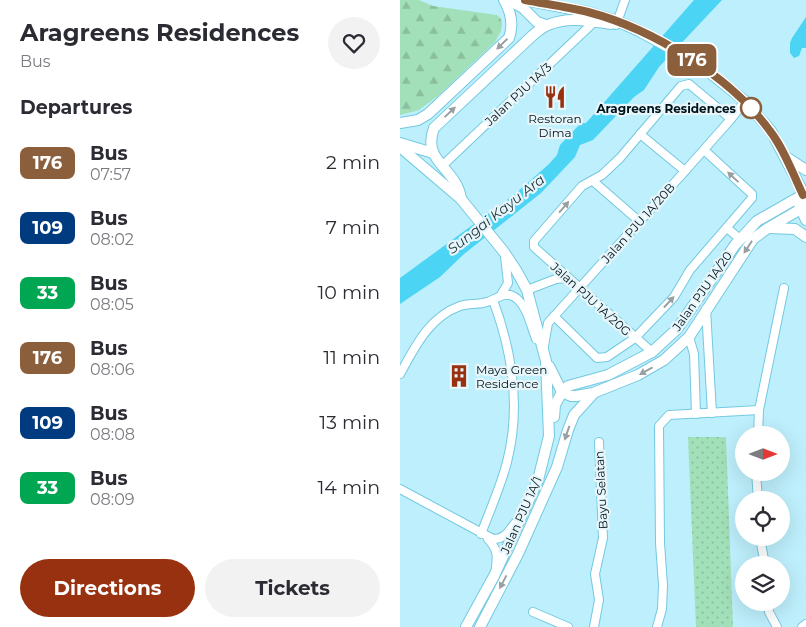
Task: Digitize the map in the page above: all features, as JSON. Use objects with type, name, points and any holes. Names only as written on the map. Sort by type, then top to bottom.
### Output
[{"type":"main road","points":[[400,123],[418,120],[428,114],[509,38],[511,19],[509,9],[504,0]]},
{"type":"main road","points":[[509,0],[523,8],[538,22],[546,25]]},
{"type":"main road","points":[[525,0],[587,12],[635,29],[699,64],[745,101],[771,131],[803,196],[806,220]]},
{"type":"main road","points":[[462,200],[460,189],[456,182],[433,153],[430,138],[434,128],[546,25],[570,20],[616,23]]},
{"type":"main road","points":[[400,143],[433,153]]},
{"type":"main road","name":"Jalan PJU 1A/1","points":[[400,147],[462,200],[504,252],[526,290],[546,361],[549,436],[538,480],[494,576],[466,627]]},
{"type":"main road","points":[[785,157],[806,170]]},
{"type":"main road","name":"Jalan PJU 1A/20","points":[[803,196],[757,221],[740,239],[705,286],[677,329],[652,352],[608,375],[568,386],[562,392],[571,396],[593,393],[638,375],[664,360],[689,337],[754,239],[768,228],[803,208]]},
{"type":"main road","points":[[768,228],[794,230],[806,237]]},
{"type":"main road","points":[[538,480],[552,446],[555,405],[562,392],[546,361]]},
{"type":"main road","name":"Jalan PJU 1A/1","points":[[480,627],[522,545],[557,467],[574,415],[593,393]]},
{"type":"street","points":[[616,23],[625,0]]},
{"type":"street","name":"Jalan PJU 1A/3","points":[[442,166],[594,22]]},
{"type":"street","points":[[640,222],[593,181],[620,158],[681,86],[689,84],[731,119]]},
{"type":"street","name":"Jalan PJU 1A/20B","points":[[544,350],[548,323],[704,150],[745,101]]},
{"type":"street","points":[[640,134],[685,171]]},
{"type":"street","points":[[554,316],[597,358],[607,357],[635,338],[674,298],[690,270],[752,198],[752,194],[704,150]]},
{"type":"street","name":"Jalan PJU 1A/20G","points":[[593,181],[582,186],[533,244],[567,278],[652,352]]},
{"type":"street","points":[[727,228],[740,239]]},
{"type":"street","points":[[501,295],[508,282],[504,252]]},
{"type":"street","points":[[526,290],[567,278]]},
{"type":"street","points":[[758,426],[759,410],[784,288]]},
{"type":"street","points":[[400,374],[419,340],[440,316],[460,306],[481,304],[508,294],[514,296],[521,304],[546,361]]},
{"type":"street","points":[[484,536],[507,462],[514,416],[510,359],[493,300]]},
{"type":"street","name":"Jalan PJU 1A/20","points":[[706,310],[712,413]]},
{"type":"street","points":[[689,337],[694,354],[696,414]]},
{"type":"street","points":[[657,627],[662,610],[663,585],[660,544],[658,429],[669,415],[759,410]]},
{"type":"street","name":"Bayu Selatan","points":[[594,627],[599,600],[594,574],[603,538],[599,442]]},
{"type":"street","points":[[400,489],[484,536],[496,549],[498,555],[494,576]]},
{"type":"street","points":[[484,536],[500,539],[505,536],[522,513]]},
{"type":"street","points":[[769,611],[777,627]]},
{"type":"street","points":[[533,612],[568,627]]},
{"type":"street","points":[[802,627],[806,624]]},
{"type":"green space","points":[[400,0],[419,0],[433,6],[497,15],[501,19],[502,24],[501,31],[495,42],[439,95],[419,110],[400,115]]},
{"type":"green space","points":[[688,437],[726,437],[733,627],[696,627]]},
{"type":"water","name":"Sungai Kayu Ara","points":[[694,0],[722,0],[659,67],[644,90],[634,97],[593,140],[580,145],[575,157],[541,193],[464,254],[440,277],[400,304],[400,278],[515,194],[549,164],[557,155],[560,145],[581,123],[586,123]]},
{"type":"water","points":[[806,17],[806,48],[802,48],[799,56],[794,58],[790,53],[790,43]]},
{"type":"bus line","name":"176","points":[[525,0],[587,12],[617,21],[639,30],[699,64],[745,101],[771,131],[803,195]]},
{"type":"place","name":"Restoran Dima","points":[[555,97]]},
{"type":"place","name":"Aragreens Residences","points":[[751,108]]},
{"type":"place","name":"Maya Green Residence","points":[[459,376]]}]
